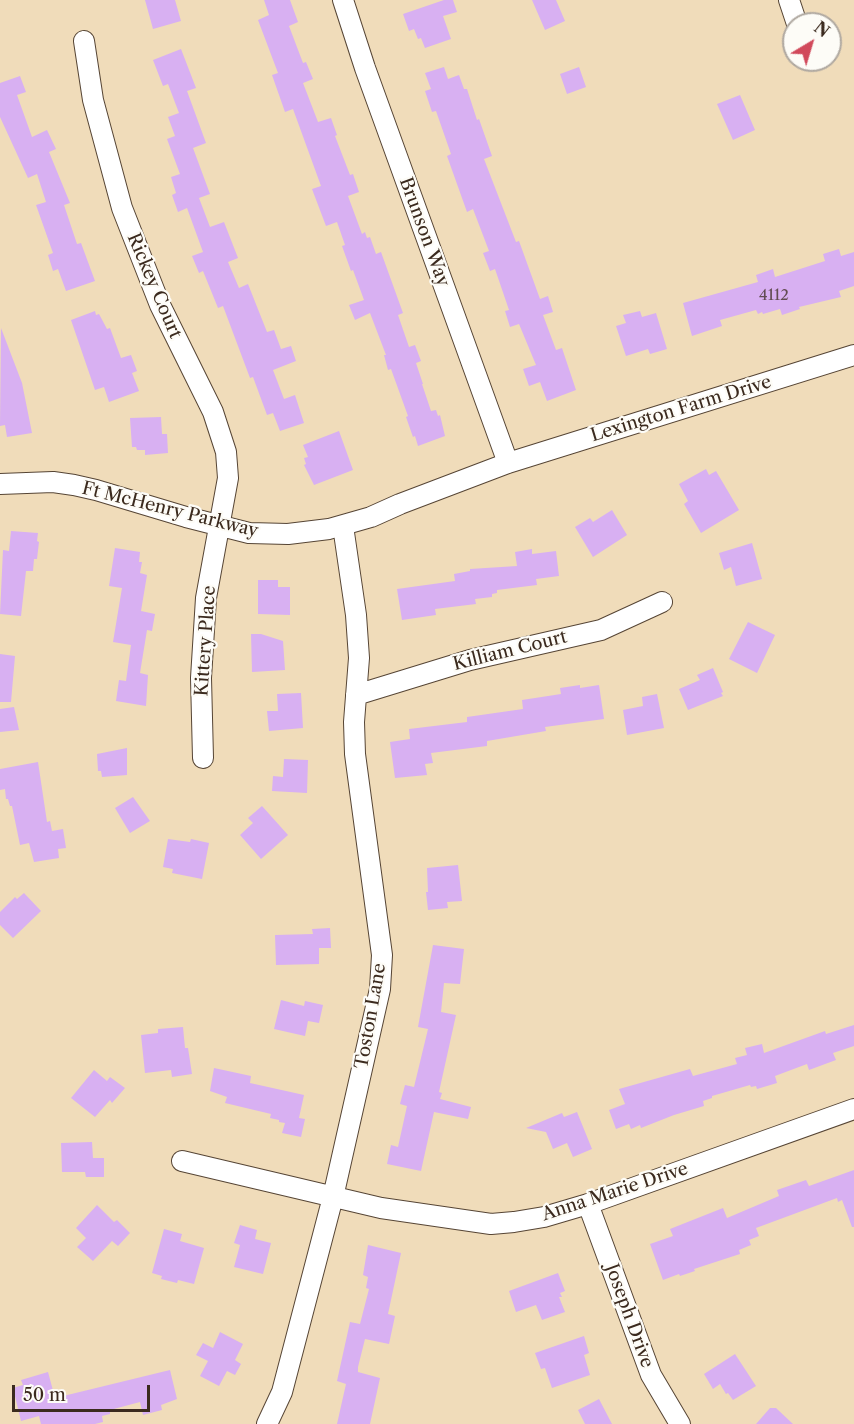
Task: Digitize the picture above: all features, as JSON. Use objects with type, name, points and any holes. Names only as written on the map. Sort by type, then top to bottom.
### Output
[{"type":"street","name":"Brunson Way","points":[[343,0],[364,68],[508,463]]},
{"type":"street","name":"Rickey Court","points":[[84,41],[93,100],[122,208],[160,305],[219,428],[226,452],[228,478],[219,526]]},
{"type":"street","name":"Lexington Farm Drive","points":[[508,463],[854,355]]},
{"type":"street","name":"Ft McHenry Parkway","points":[[0,484],[53,482],[74,485],[219,526],[266,534],[288,534],[343,526],[371,517],[508,463]]},
{"type":"street","name":"Kittery Place","points":[[203,758],[201,678],[206,598],[219,526]]},
{"type":"street","name":"Toston Lane","points":[[267,1424],[282,1392],[333,1197],[380,989],[382,955],[355,754],[354,722],[359,658],[356,615],[343,526]]},
{"type":"street","name":"Killiam Court","points":[[356,694],[470,660],[601,630],[662,602]]},
{"type":"street","name":"Anna Marie Drive","points":[[182,1161],[381,1209],[491,1224],[544,1217],[588,1204],[854,1109]]},
{"type":"street","name":"Joseph Drive","points":[[588,1204],[651,1375],[680,1424]]},
{"type":"building","points":[[145,0],[175,0],[181,21],[153,29]]},
{"type":"building","points":[[264,0],[290,0],[298,22],[289,26],[303,63],[306,62],[313,79],[303,83],[318,122],[331,118],[337,135],[335,136],[359,192],[348,196],[362,234],[365,232],[367,238],[370,237],[376,254],[381,252],[403,313],[398,315],[409,347],[415,345],[421,361],[416,363],[431,411],[436,410],[438,416],[440,415],[445,436],[418,446],[391,369],[388,370],[384,355],[386,355],[370,313],[355,320],[349,305],[364,300],[342,246],[345,245],[337,222],[326,226],[312,189],[321,186],[293,109],[285,112],[272,75],[278,73],[258,20],[269,15]]},
{"type":"building","points":[[444,0],[453,0],[457,12],[443,16],[451,39],[425,48],[414,29],[409,31],[403,14]]},
{"type":"building","points":[[532,0],[556,0],[565,21],[545,30]]},
{"type":"building","points":[[181,49],[196,88],[187,91],[206,143],[193,148],[210,194],[199,198],[210,227],[224,222],[238,258],[228,262],[239,288],[248,284],[267,332],[274,330],[281,349],[291,346],[296,361],[273,370],[284,399],[295,395],[304,423],[280,431],[273,413],[267,415],[253,377],[250,378],[223,306],[218,308],[203,271],[199,273],[192,256],[203,252],[187,208],[178,212],[172,195],[176,193],[171,177],[180,174],[167,139],[175,136],[168,117],[179,113],[168,84],[163,86],[153,60]]},
{"type":"building","points":[[444,67],[448,79],[459,75],[464,89],[467,89],[492,156],[484,159],[516,242],[519,241],[540,299],[548,296],[553,312],[543,315],[556,350],[562,348],[576,390],[547,401],[540,382],[529,386],[523,369],[536,365],[519,324],[510,327],[505,311],[509,310],[495,269],[490,271],[483,253],[489,251],[473,209],[467,212],[447,156],[451,154],[436,111],[432,112],[425,91],[431,89],[425,73]]},
{"type":"building","points":[[579,67],[586,87],[567,94],[560,74]]},
{"type":"building","points":[[20,76],[26,92],[17,95],[32,137],[47,130],[56,149],[49,152],[70,203],[64,205],[77,244],[81,243],[95,281],[66,291],[58,269],[53,271],[48,255],[53,253],[36,205],[46,202],[37,174],[28,178],[0,117],[0,83]]},
{"type":"building","points":[[740,95],[755,130],[733,140],[717,104]]},
{"type":"building","points":[[839,249],[841,256],[854,252],[854,286],[839,291],[841,297],[799,307],[800,309],[782,315],[780,309],[763,314],[762,312],[758,314],[756,310],[720,320],[722,326],[692,336],[683,303],[758,282],[756,275],[773,269],[775,277],[825,261],[823,254]]},
{"type":"building","points":[[95,311],[107,329],[110,328],[121,358],[131,355],[137,371],[132,373],[139,391],[109,402],[104,387],[95,390],[71,320]]},
{"type":"building","points":[[640,311],[642,317],[656,313],[667,349],[650,354],[648,349],[626,356],[616,326],[626,323],[623,315]]},
{"type":"building","points":[[1,328],[22,383],[32,433],[7,437],[5,425],[0,426]]},
{"type":"building","points":[[161,417],[162,434],[167,434],[168,453],[145,455],[145,450],[132,447],[130,418]]},
{"type":"building","points":[[339,431],[353,470],[314,485],[304,465],[306,464],[304,458],[308,457],[303,445]]},
{"type":"building","points":[[706,469],[709,475],[716,471],[739,510],[701,533],[684,504],[688,501],[679,484]]},
{"type":"building","points":[[612,510],[627,535],[593,557],[575,527],[590,518],[593,522]]},
{"type":"building","points":[[11,531],[38,533],[37,559],[34,559],[33,571],[26,571],[21,616],[0,614],[3,550],[9,551]]},
{"type":"building","points":[[752,543],[762,579],[736,586],[731,567],[724,570],[719,553]]},
{"type":"building","points":[[115,548],[140,552],[139,562],[142,562],[140,573],[147,575],[141,611],[155,614],[152,631],[147,630],[140,673],[148,675],[146,706],[116,701],[119,680],[126,681],[131,645],[113,642],[122,588],[109,586]]},
{"type":"building","points":[[532,549],[532,554],[556,551],[559,576],[536,579],[537,585],[497,590],[492,597],[475,599],[476,604],[435,609],[436,615],[402,620],[397,589],[455,581],[454,574],[470,571],[470,569],[517,566],[515,552]]},
{"type":"building","points":[[258,580],[278,580],[278,587],[290,587],[290,615],[258,614]]},
{"type":"building","points":[[748,622],[775,635],[757,673],[729,659]]},
{"type":"building","points":[[251,634],[261,634],[283,641],[285,670],[252,672]]},
{"type":"building","points":[[0,654],[15,656],[11,702],[0,702]]},
{"type":"building","points":[[713,668],[723,696],[688,710],[679,689],[700,680],[697,675]]},
{"type":"building","points":[[580,685],[580,688],[599,685],[604,719],[545,727],[546,731],[487,741],[487,746],[431,753],[433,763],[425,764],[427,775],[395,778],[390,742],[410,739],[409,729],[467,722],[467,717],[523,709],[522,700],[561,694],[560,688]]},
{"type":"building","points":[[301,693],[303,728],[269,731],[267,711],[278,711],[277,694]]},
{"type":"building","points":[[657,694],[664,728],[627,735],[623,710],[643,706],[642,697]]},
{"type":"building","points":[[14,707],[19,730],[0,732],[0,709]]},
{"type":"building","points":[[127,748],[127,775],[102,777],[101,771],[98,771],[97,754]]},
{"type":"building","points":[[284,759],[308,760],[307,793],[272,791],[273,776],[283,777]]},
{"type":"building","points":[[38,762],[47,822],[50,821],[52,831],[63,829],[66,848],[58,849],[59,858],[34,862],[29,843],[20,845],[12,806],[6,799],[5,789],[0,790],[0,769]]},
{"type":"building","points":[[133,797],[150,821],[130,833],[115,808]]},
{"type":"building","points":[[262,806],[288,835],[261,859],[240,835],[253,823],[248,818]]},
{"type":"building","points":[[168,839],[190,842],[191,839],[209,843],[202,879],[172,873],[173,869],[163,867]]},
{"type":"building","points":[[458,865],[462,901],[447,902],[448,908],[428,910],[427,868]]},
{"type":"building","points":[[24,893],[41,911],[13,938],[0,925],[0,912],[15,897],[17,899]]},
{"type":"building","points":[[330,928],[331,948],[319,948],[319,964],[276,965],[275,935],[313,934],[312,929]]},
{"type":"building","points":[[433,945],[464,949],[460,984],[444,983],[441,1012],[456,1015],[439,1092],[442,1093],[440,1099],[471,1107],[468,1119],[434,1112],[421,1171],[387,1164],[391,1145],[398,1147],[407,1106],[400,1104],[405,1085],[414,1087],[428,1029],[418,1027]]},
{"type":"building","points":[[281,1000],[304,1006],[305,1001],[323,1005],[319,1023],[308,1021],[305,1036],[274,1029]]},
{"type":"building","points":[[854,1025],[854,1046],[833,1053],[836,1060],[809,1070],[807,1064],[775,1076],[777,1083],[757,1089],[756,1086],[751,1087],[750,1085],[712,1096],[703,1101],[704,1106],[641,1128],[640,1125],[631,1129],[629,1124],[616,1129],[609,1110],[625,1104],[619,1089],[690,1069],[693,1076],[737,1064],[735,1058],[747,1055],[745,1048],[762,1044],[764,1053],[825,1031],[826,1034]]},
{"type":"building","points":[[183,1027],[185,1048],[188,1048],[192,1074],[172,1077],[171,1070],[145,1073],[141,1035],[158,1033],[158,1029]]},
{"type":"building","points":[[214,1068],[251,1076],[250,1083],[304,1095],[299,1118],[305,1119],[301,1137],[282,1133],[285,1123],[270,1118],[271,1114],[225,1103],[227,1097],[210,1091]]},
{"type":"building","points":[[94,1070],[107,1081],[110,1077],[125,1088],[95,1117],[71,1098]]},
{"type":"building","points":[[577,1112],[592,1149],[573,1157],[567,1143],[553,1149],[546,1132],[526,1128],[562,1113],[564,1117]]},
{"type":"building","points":[[92,1142],[93,1158],[104,1158],[104,1177],[86,1177],[85,1172],[62,1172],[61,1143]]},
{"type":"building","points":[[854,1170],[854,1227],[852,1227],[842,1200],[838,1202],[837,1198],[756,1228],[759,1236],[749,1240],[751,1245],[739,1250],[740,1254],[663,1280],[650,1244],[673,1236],[670,1229],[723,1208],[727,1218],[779,1196],[777,1190],[806,1180],[809,1186]]},
{"type":"building","points":[[97,1205],[114,1222],[117,1220],[130,1233],[118,1246],[112,1241],[93,1261],[77,1247],[86,1238],[76,1228]]},
{"type":"building","points":[[240,1225],[257,1230],[255,1239],[271,1243],[263,1274],[234,1267],[240,1245],[234,1243]]},
{"type":"building","points":[[164,1229],[182,1234],[180,1241],[204,1248],[194,1284],[161,1279],[162,1276],[152,1273]]},
{"type":"building","points":[[368,1245],[401,1253],[388,1314],[395,1316],[389,1344],[365,1339],[358,1367],[358,1372],[380,1378],[370,1424],[337,1424],[346,1384],[337,1381],[350,1322],[360,1324],[369,1289],[366,1288],[368,1277],[363,1275]]},
{"type":"building","points":[[558,1273],[565,1291],[560,1293],[562,1297],[559,1297],[565,1312],[542,1320],[536,1305],[516,1312],[509,1291]]},
{"type":"building","points":[[220,1332],[243,1344],[235,1360],[241,1364],[235,1375],[227,1371],[219,1386],[200,1376],[208,1361],[196,1355],[203,1343],[213,1348]]},
{"type":"building","points":[[584,1336],[589,1353],[584,1355],[590,1375],[552,1388],[545,1368],[541,1369],[535,1353]]},
{"type":"building","points":[[735,1354],[756,1386],[733,1400],[720,1384],[713,1389],[704,1374]]},
{"type":"building","points":[[170,1370],[177,1399],[161,1405],[162,1410],[143,1415],[140,1402],[110,1410],[110,1414],[102,1416],[103,1422],[95,1424],[41,1424],[39,1416],[21,1421],[13,1388],[23,1385],[21,1380],[48,1372],[55,1398]]},
{"type":"building","points":[[599,1399],[612,1424],[585,1424],[578,1410]]},
{"type":"building","points":[[770,1408],[776,1408],[793,1424],[756,1424]]}]
